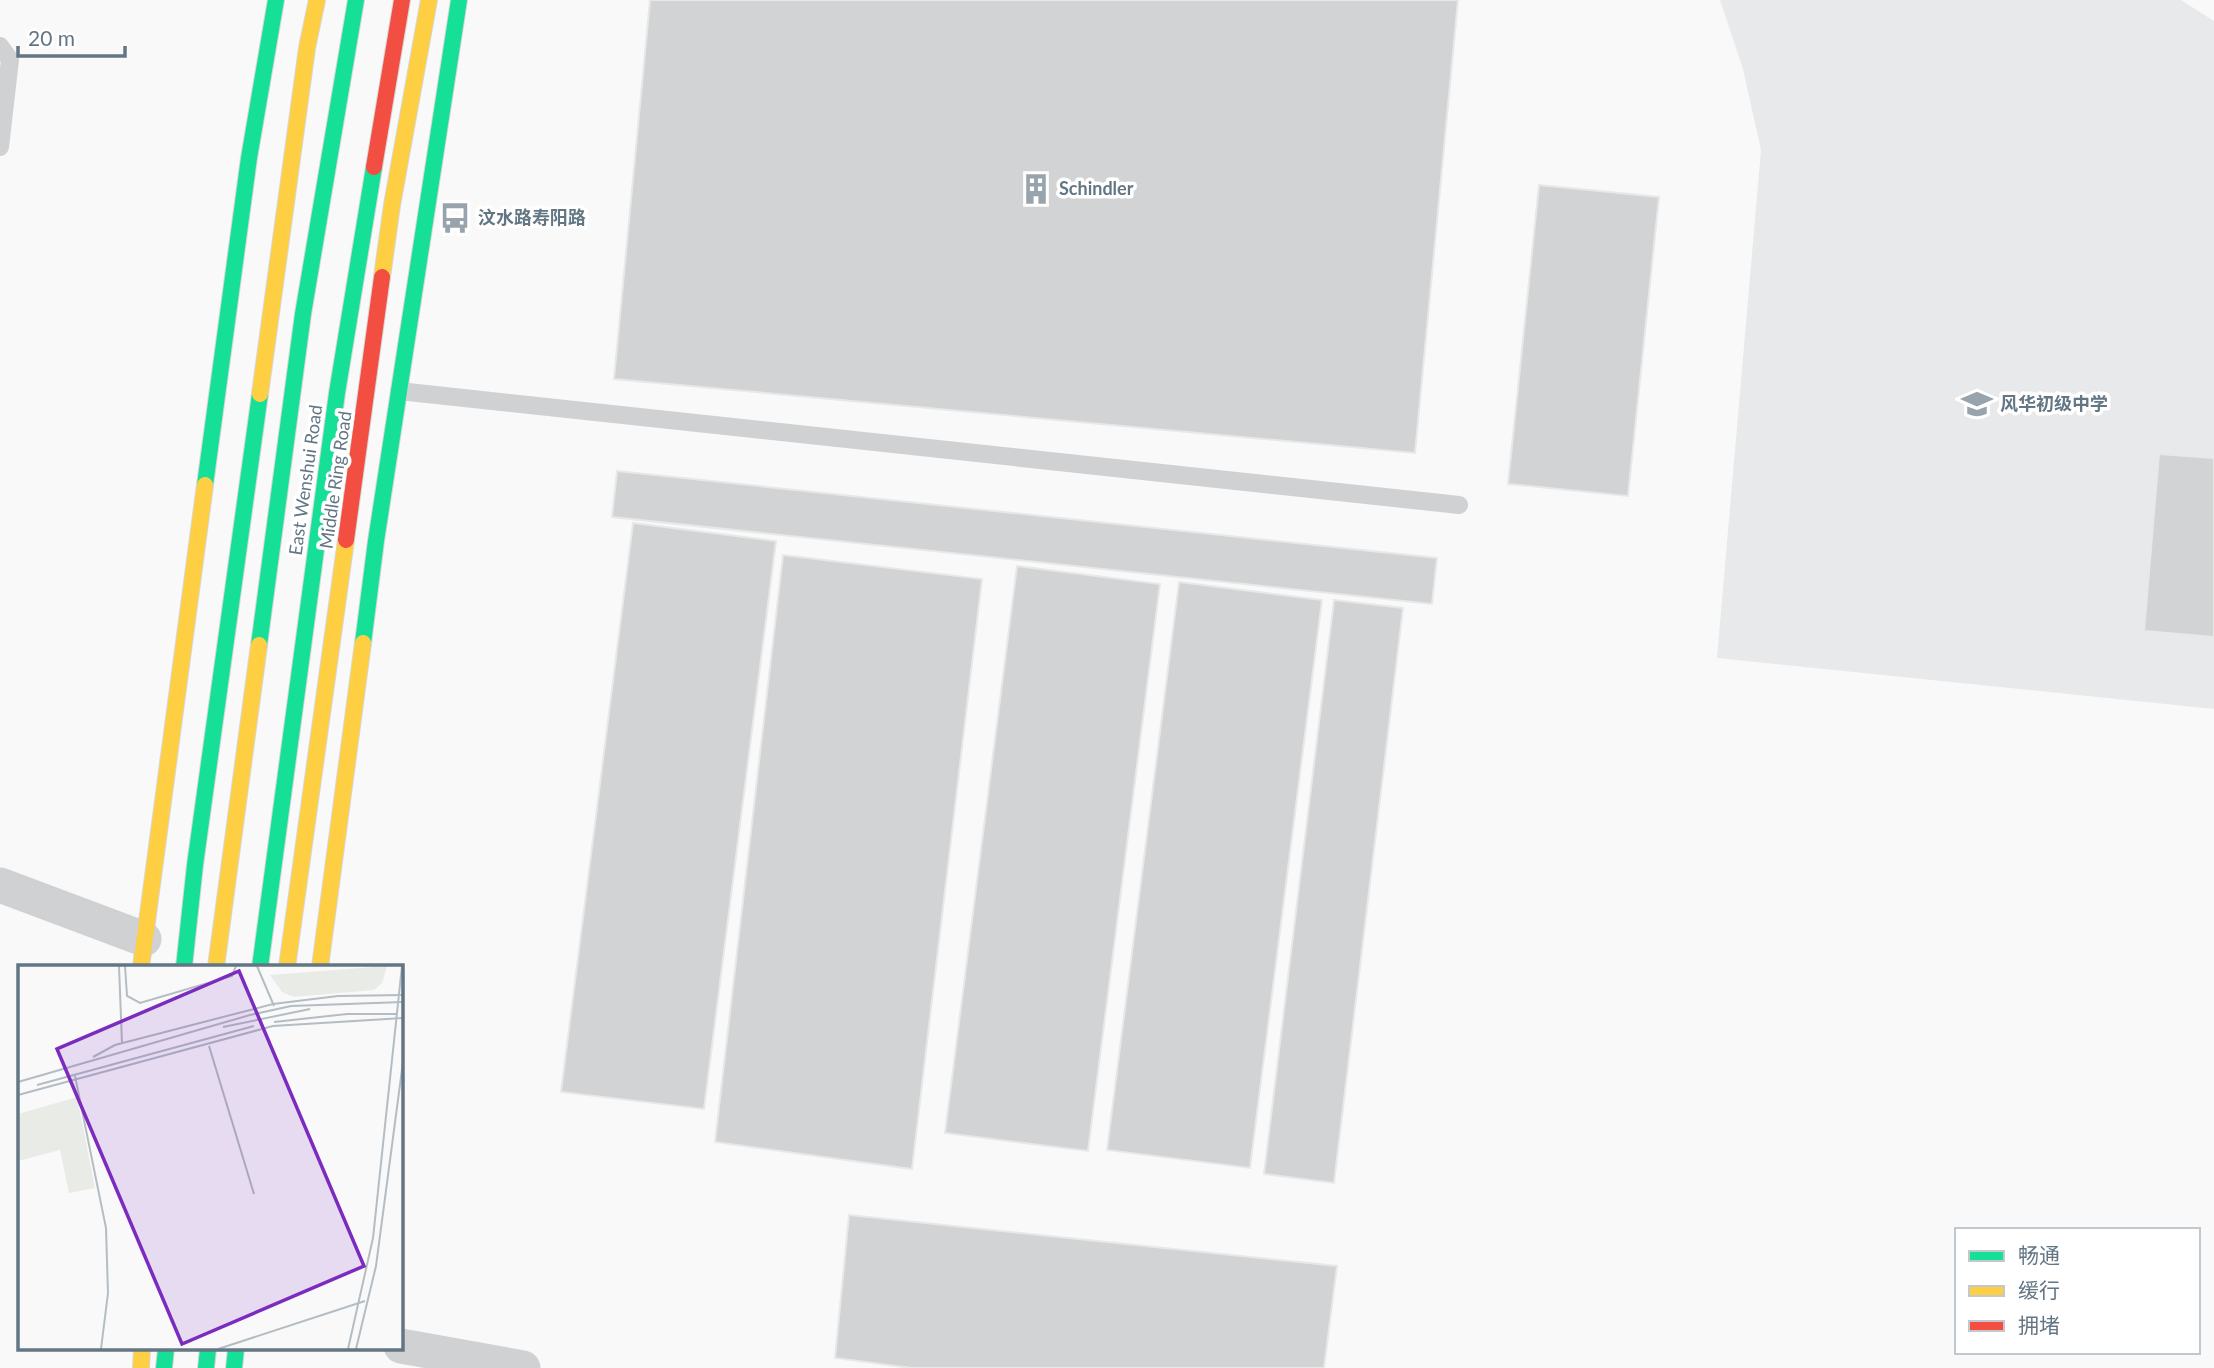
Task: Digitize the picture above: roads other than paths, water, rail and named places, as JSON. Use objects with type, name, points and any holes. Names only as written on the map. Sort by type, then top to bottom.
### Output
[{"type":"main road","points":[[143,953],[249,158],[276,0]]},
{"type":"main road","points":[[184,965],[197,851],[299,103],[317,0]]},
{"type":"main road","name":"East Wenshui Road","points":[[216,965],[303,314],[356,0]]},
{"type":"main road","name":"East Wenshui Road","points":[[261,965],[339,379],[402,0]]},
{"type":"main road","name":"Middle Ring Road","points":[[287,965],[392,205],[429,0]]},
{"type":"main road","points":[[320,965],[376,541],[459,0]]},
{"type":"main road","points":[[141,1368],[142,1350]]},
{"type":"main road","points":[[164,1368],[166,1350]]},
{"type":"main road","points":[[206,1368],[208,1350]]},
{"type":"main road","points":[[234,1368],[236,1350]]},
{"type":"street","points":[[0,885],[143,953]]},
{"type":"street","points":[[402,1346],[523,1368]]},
{"type":"lane","points":[[0,46],[10,60],[0,147]]},
{"type":"lane","points":[[399,391],[1459,505]]},
{"type":"place","name":"Schindler","points":[[1036,189]]},
{"type":"place","name":"汶水路寿阳路","points":[[455,218]]},
{"type":"place","name":"风华初级中学","points":[[1977,404]]}]
